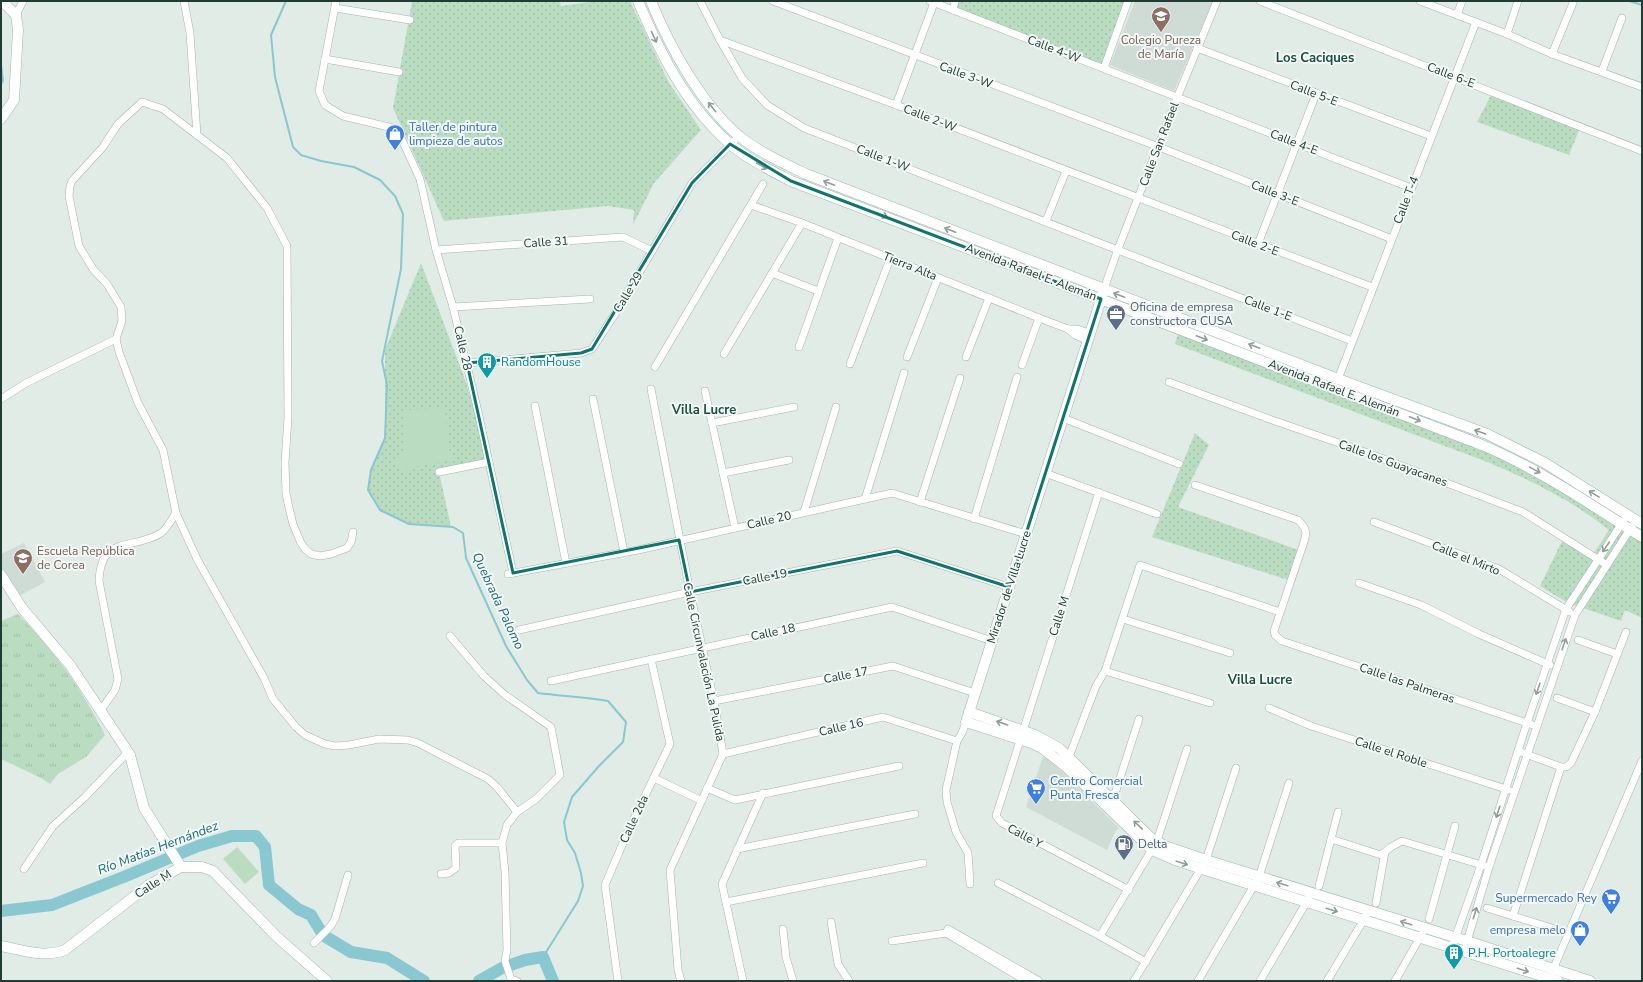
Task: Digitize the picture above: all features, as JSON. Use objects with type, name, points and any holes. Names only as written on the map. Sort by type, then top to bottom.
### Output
[{"type":"main road","points":[[1,119],[14,100],[18,30],[14,12],[2,1]]},
{"type":"main road","name":"Avenida Rafael E. Alemán","points":[[638,1],[658,44],[684,92],[703,117],[730,144],[756,162],[791,181],[1487,434],[1545,463],[1635,520]]},
{"type":"main road","name":"Avenida Rafael E. Alemán","points":[[651,1],[675,51],[694,84],[713,109],[739,136],[764,153],[806,174],[1511,457],[1539,472],[1642,537]]},
{"type":"main road","name":"Mirador de Villa Lucre","points":[[966,722],[1102,294]]},
{"type":"main road","points":[[1,575],[22,608],[70,665],[128,752],[144,808],[179,865]]},
{"type":"main road","points":[[969,712],[1045,744],[1067,762],[1112,806],[1150,837],[1155,846],[1165,846],[1204,865],[1256,881],[1372,907],[1452,947],[1466,946]]},
{"type":"main road","points":[[966,722],[1021,735]]},
{"type":"main road","name":"Calle M","points":[[1,946],[47,954],[65,950],[179,865],[213,871],[276,936],[327,981]]},
{"type":"main road","points":[[1313,894],[1363,920],[1422,933],[1455,937],[1466,946],[1554,976],[1590,981]]},
{"type":"street","points":[[14,12],[23,1]]},
{"type":"street","points":[[184,1],[190,34],[197,135]]},
{"type":"street","name":"Calle 1-W","points":[[700,1],[742,78],[767,105],[804,128],[1118,249]]},
{"type":"street","name":"Calle 3-W","points":[[773,1],[1159,147]]},
{"type":"street","points":[[953,10],[955,1]]},
{"type":"street","points":[[1104,68],[1128,1]]},
{"type":"street","name":"Calle San Rafael","points":[[1102,294],[1177,98],[1217,1]]},
{"type":"street","name":"Calle 6-E","points":[[1260,1],[1642,151]]},
{"type":"street","points":[[1420,1],[1507,34],[1552,54],[1602,71],[1642,87]]},
{"type":"street","points":[[1457,15],[1462,1]]},
{"type":"street","points":[[1507,34],[1518,1]]},
{"type":"street","points":[[896,105],[932,2]]},
{"type":"street","name":"Calle 4-W","points":[[932,2],[946,4],[953,10],[1104,68],[1177,98]]},
{"type":"street","points":[[1552,54],[1573,3]]},
{"type":"street","points":[[399,72],[325,59],[335,4],[410,20]]},
{"type":"street","points":[[1602,71],[1622,18]]},
{"type":"street","name":"Calle T-4","points":[[1338,379],[1372,287],[1476,22]]},
{"type":"street","name":"Calle 2-W","points":[[720,40],[896,105],[1139,198]]},
{"type":"street","name":"Calle 5-E","points":[[1197,48],[1431,136]]},
{"type":"street","name":"Calle 28","points":[[325,59],[319,91],[325,105],[343,116],[397,129],[420,179],[436,250],[453,307],[467,363],[489,462],[510,573]]},
{"type":"street","points":[[1258,244],[1316,94]]},
{"type":"street","name":"Calle 4-E","points":[[1177,98],[1411,188]]},
{"type":"street","points":[[353,532],[347,548],[331,554],[320,556],[311,554],[305,549],[293,524],[286,492],[285,463],[288,417],[287,246],[267,208],[227,158],[163,109],[142,102],[118,124],[103,147],[72,181],[69,196],[79,246],[93,269],[107,284],[121,307],[122,321],[116,339],[119,352],[138,403],[163,450],[176,513],[197,558],[264,678],[273,699],[296,727],[312,738],[335,746],[349,745],[379,739],[408,740],[418,743],[488,779],[497,787],[517,812]]},
{"type":"street","name":"Calle 29","points":[[467,363],[581,353],[592,349],[615,314],[692,183],[739,136]]},
{"type":"street","name":"Calle 3-E","points":[[1159,147],[1392,239]]},
{"type":"street","points":[[1046,221],[1066,171]]},
{"type":"street","points":[[655,367],[763,184]]},
{"type":"street","name":"Calle 2-E","points":[[1139,198],[1372,287]]},
{"type":"street","name":"Tierra Alta","points":[[751,205],[802,223],[1039,318],[1068,329],[1077,329],[1088,337]]},
{"type":"street","points":[[724,354],[802,223]]},
{"type":"street","name":"Calle 31","points":[[436,250],[623,237],[652,251]]},
{"type":"street","points":[[799,347],[838,238]]},
{"type":"street","name":"Calle 1-E","points":[[1118,249],[1352,341]]},
{"type":"street","points":[[850,364],[890,258]]},
{"type":"street","points":[[772,273],[818,291]]},
{"type":"street","points":[[907,357],[938,278]]},
{"type":"street","points":[[966,357],[989,298]]},
{"type":"street","points":[[453,307],[590,300]]},
{"type":"street","points":[[1022,365],[1039,318]]},
{"type":"street","points":[[1,399],[26,383],[116,339]]},
{"type":"street","points":[[866,499],[904,373]]},
{"type":"street","points":[[974,519],[1017,377]]},
{"type":"street","points":[[920,502],[960,378]]},
{"type":"street","name":"Calle los Guayacanes","points":[[1169,382],[1272,420],[1373,454],[1523,512],[1607,565]]},
{"type":"street","name":"Calle Circunvalación La Pulida","points":[[650,389],[679,540],[714,701],[723,754],[670,870],[678,970],[681,981]]},
{"type":"street","points":[[705,391],[735,528]]},
{"type":"street","points":[[593,399],[624,552]]},
{"type":"street","points":[[535,406],[566,563]]},
{"type":"street","points":[[712,423],[794,407]]},
{"type":"street","points":[[804,512],[836,407]]},
{"type":"street","points":[[1063,418],[1179,464]]},
{"type":"street","points":[[723,473],[789,460]]},
{"type":"street","points":[[439,472],[489,462]]},
{"type":"street","points":[[1045,473],[1156,514]]},
{"type":"street","points":[[1067,762],[1096,686],[1105,671],[1140,565],[1280,612],[1303,545],[1306,528],[1298,520],[1195,485]]},
{"type":"street","name":"Calle M","points":[[1021,735],[1098,492]]},
{"type":"street","name":"Calle 20","points":[[510,573],[624,552],[892,493],[1026,534]]},
{"type":"street","points":[[101,710],[114,690],[118,680],[99,581],[103,559],[109,551],[122,545],[134,543],[162,532],[176,513]]},
{"type":"street","points":[[1452,947],[1481,865],[1566,609],[1598,559],[1626,527],[1635,520]]},
{"type":"street","name":"Calle el Mirto","points":[[1374,522],[1498,569],[1575,615]]},
{"type":"street","points":[[1466,946],[1489,867],[1575,615],[1607,565],[1626,527]]},
{"type":"street","name":"Calle 19","points":[[519,630],[690,592],[897,552],[1009,587]]},
{"type":"street","points":[[1360,583],[1421,605],[1479,634],[1556,667]]},
{"type":"street","name":"Calle 18","points":[[551,681],[702,647],[892,607],[992,641]]},
{"type":"street","name":"Calle las Palmeras","points":[[1280,612],[1274,630],[1278,638],[1282,641],[1536,726]]},
{"type":"street","points":[[1123,619],[1230,653]]},
{"type":"street","points":[[1518,751],[1561,767],[1566,767],[1571,764],[1595,712],[1626,632]]},
{"type":"street","points":[[450,636],[484,676],[505,695],[551,727],[560,775],[536,798],[517,812],[507,825],[502,843],[505,872],[506,959],[508,973],[511,979],[517,981]]},
{"type":"street","points":[[1578,640],[1617,654]]},
{"type":"street","name":"Calle 2da","points":[[618,981],[605,885],[670,744],[651,659]]},
{"type":"street","name":"Calle 17","points":[[714,701],[893,666],[975,693]]},
{"type":"street","points":[[1105,671],[1210,703]]},
{"type":"street","points":[[1557,698],[1595,712]]},
{"type":"street","name":"Calle el Roble","points":[[1269,708],[1311,726],[1515,792]]},
{"type":"street","name":"Calle 16","points":[[723,754],[883,717],[957,741]]},
{"type":"street","points":[[1112,806],[1139,719]]},
{"type":"street","name":"Mirador de Villa Lucre","points":[[966,722],[957,741],[946,790],[946,802],[956,832],[968,853],[970,884]]},
{"type":"street","name":"Calle Y","points":[[1021,735],[996,811],[997,819],[1129,890]]},
{"type":"street","points":[[1100,936],[1155,846],[1187,749]]},
{"type":"street","points":[[24,869],[53,826],[85,797],[128,752]]},
{"type":"street","points":[[1554,976],[1642,761]]},
{"type":"street","points":[[707,788],[734,800],[899,766]]},
{"type":"street","points":[[1513,916],[1561,767]]},
{"type":"street","points":[[1134,981],[1204,865],[1236,768]]},
{"type":"street","points":[[654,778],[702,801]]},
{"type":"street","points":[[1198,981],[1256,881],[1289,783]]},
{"type":"street","points":[[743,981],[722,884],[763,793]]},
{"type":"street","points":[[1260,981],[1313,894],[1338,812]]},
{"type":"street","points":[[737,849],[915,814]]},
{"type":"street","points":[[1429,919],[1455,826]]},
{"type":"street","points":[[1331,839],[1381,855],[1402,841],[1489,867]]},
{"type":"street","points":[[441,874],[456,868],[455,846],[458,843],[502,843]]},
{"type":"street","points":[[1327,981],[1372,907],[1385,852]]},
{"type":"street","points":[[726,902],[923,863]]},
{"type":"street","points":[[314,942],[330,927],[335,919],[348,875]]},
{"type":"street","points":[[998,883],[1100,936],[1146,962]]},
{"type":"street","points":[[1487,908],[1552,928]]},
{"type":"street","points":[[831,922],[838,964],[848,981]]},
{"type":"street","points":[[783,929],[786,957],[793,981]]},
{"type":"street","points":[[892,941],[946,933],[1016,971],[1039,981]]},
{"type":"street","points":[[1395,981],[1422,933]]},
{"type":"street","points":[[1016,971],[1026,981]]},
{"type":"highlighted area","points":[[730,144],[791,181],[1101,299],[1009,587],[897,551],[690,592],[679,540],[513,573],[467,363],[581,353],[592,349],[692,183]]},
{"type":"shaded area","name":"Colegio Pureza de María","points":[[1135,1],[1213,1],[1174,91],[1110,65]]},
{"type":"shaded area","name":"Escuela República de Corea","points":[[24,543],[45,582],[17,597],[1,568],[1,554]]},
{"type":"shaded area","points":[[1044,754],[1119,828],[1115,832],[1107,850],[1026,807]]},
{"type":"green space","points":[[412,1],[560,1],[561,6],[597,1],[630,1],[669,83],[701,130],[654,183],[633,225],[634,210],[608,206],[444,221],[393,108]]},
{"type":"green space","points":[[956,1],[1128,1],[1104,68],[956,11]]},
{"type":"green space","points":[[1491,95],[1580,128],[1569,155],[1477,122]]},
{"type":"green space","points":[[421,263],[466,382],[489,462],[439,472],[451,527],[409,524],[380,510],[368,490],[371,470],[385,438],[385,350]]},
{"type":"green space","points":[[1178,334],[1513,461],[1642,541],[1642,618],[1625,610],[1621,621],[1568,603],[1540,586],[1565,535],[1594,553],[1609,530],[1567,501],[1537,484],[1490,463],[1175,344]]},
{"type":"green space","points":[[445,409],[451,461],[422,464],[412,470],[402,471],[396,463],[397,457],[403,453],[404,410]]},
{"type":"green space","points":[[1195,433],[1209,445],[1178,507],[1304,552],[1295,582],[1152,537]]},
{"type":"green space","points":[[18,614],[44,642],[77,686],[105,735],[86,757],[58,774],[50,784],[41,778],[1,759],[1,621]]},
{"type":"green space","points":[[237,847],[259,872],[245,884],[223,859]]},
{"type":"waterway","name":"Quebrada Palomo","points":[[286,1],[271,35],[275,77],[293,147],[301,155],[321,161],[354,167],[380,180],[395,196],[403,214],[401,269],[382,361],[387,385],[385,438],[371,470],[368,490],[380,510],[409,524],[453,527],[463,533],[466,558],[506,646],[527,680],[538,693],[608,701],[626,722],[623,742],[599,766],[572,797],[564,822],[567,840],[575,853],[583,886],[578,901],[543,957]]},
{"type":"waterway","points":[[1629,1],[1642,5]]},
{"type":"waterway","points":[[1,64],[3,81],[1,84]]},
{"type":"waterway","name":"Río Matías Hernández","points":[[1,911],[52,905],[198,846],[232,836],[256,836],[265,847],[269,885],[298,909],[311,915],[323,935],[351,952],[387,958],[424,981]]},
{"type":"waterway","name":"Río Matías Hernández","points":[[479,981],[502,968],[525,960],[543,957],[553,981]]},
{"type":"place","name":"Colegio Pureza de María","points":[[1161,33]]},
{"type":"place","name":"Taller de pintura limpieza de autos","points":[[395,151]]},
{"type":"place","name":"Oficina de empresa constructora CUSA","points":[[1116,331]]},
{"type":"place","name":"RandomHouse","points":[[487,379]]},
{"type":"place","name":"Escuela República de Corea","points":[[23,575]]},
{"type":"place","name":"Centro Comercial Punta Fresca","points":[[1036,805]]},
{"type":"place","name":"Delta","points":[[1124,861]]},
{"type":"place","name":"Supermercado Rey","points":[[1611,915]]},
{"type":"place","name":"empresa melo","points":[[1580,947]]},
{"type":"place","name":"P.H. Portoalegre","points":[[1454,970]]},
{"type":"district","name":"Los Caciques","points":[[1315,58]]},
{"type":"district","name":"Villa Lucre","points":[[704,410]]},
{"type":"district","name":"Villa Lucre","points":[[1260,680]]}]
